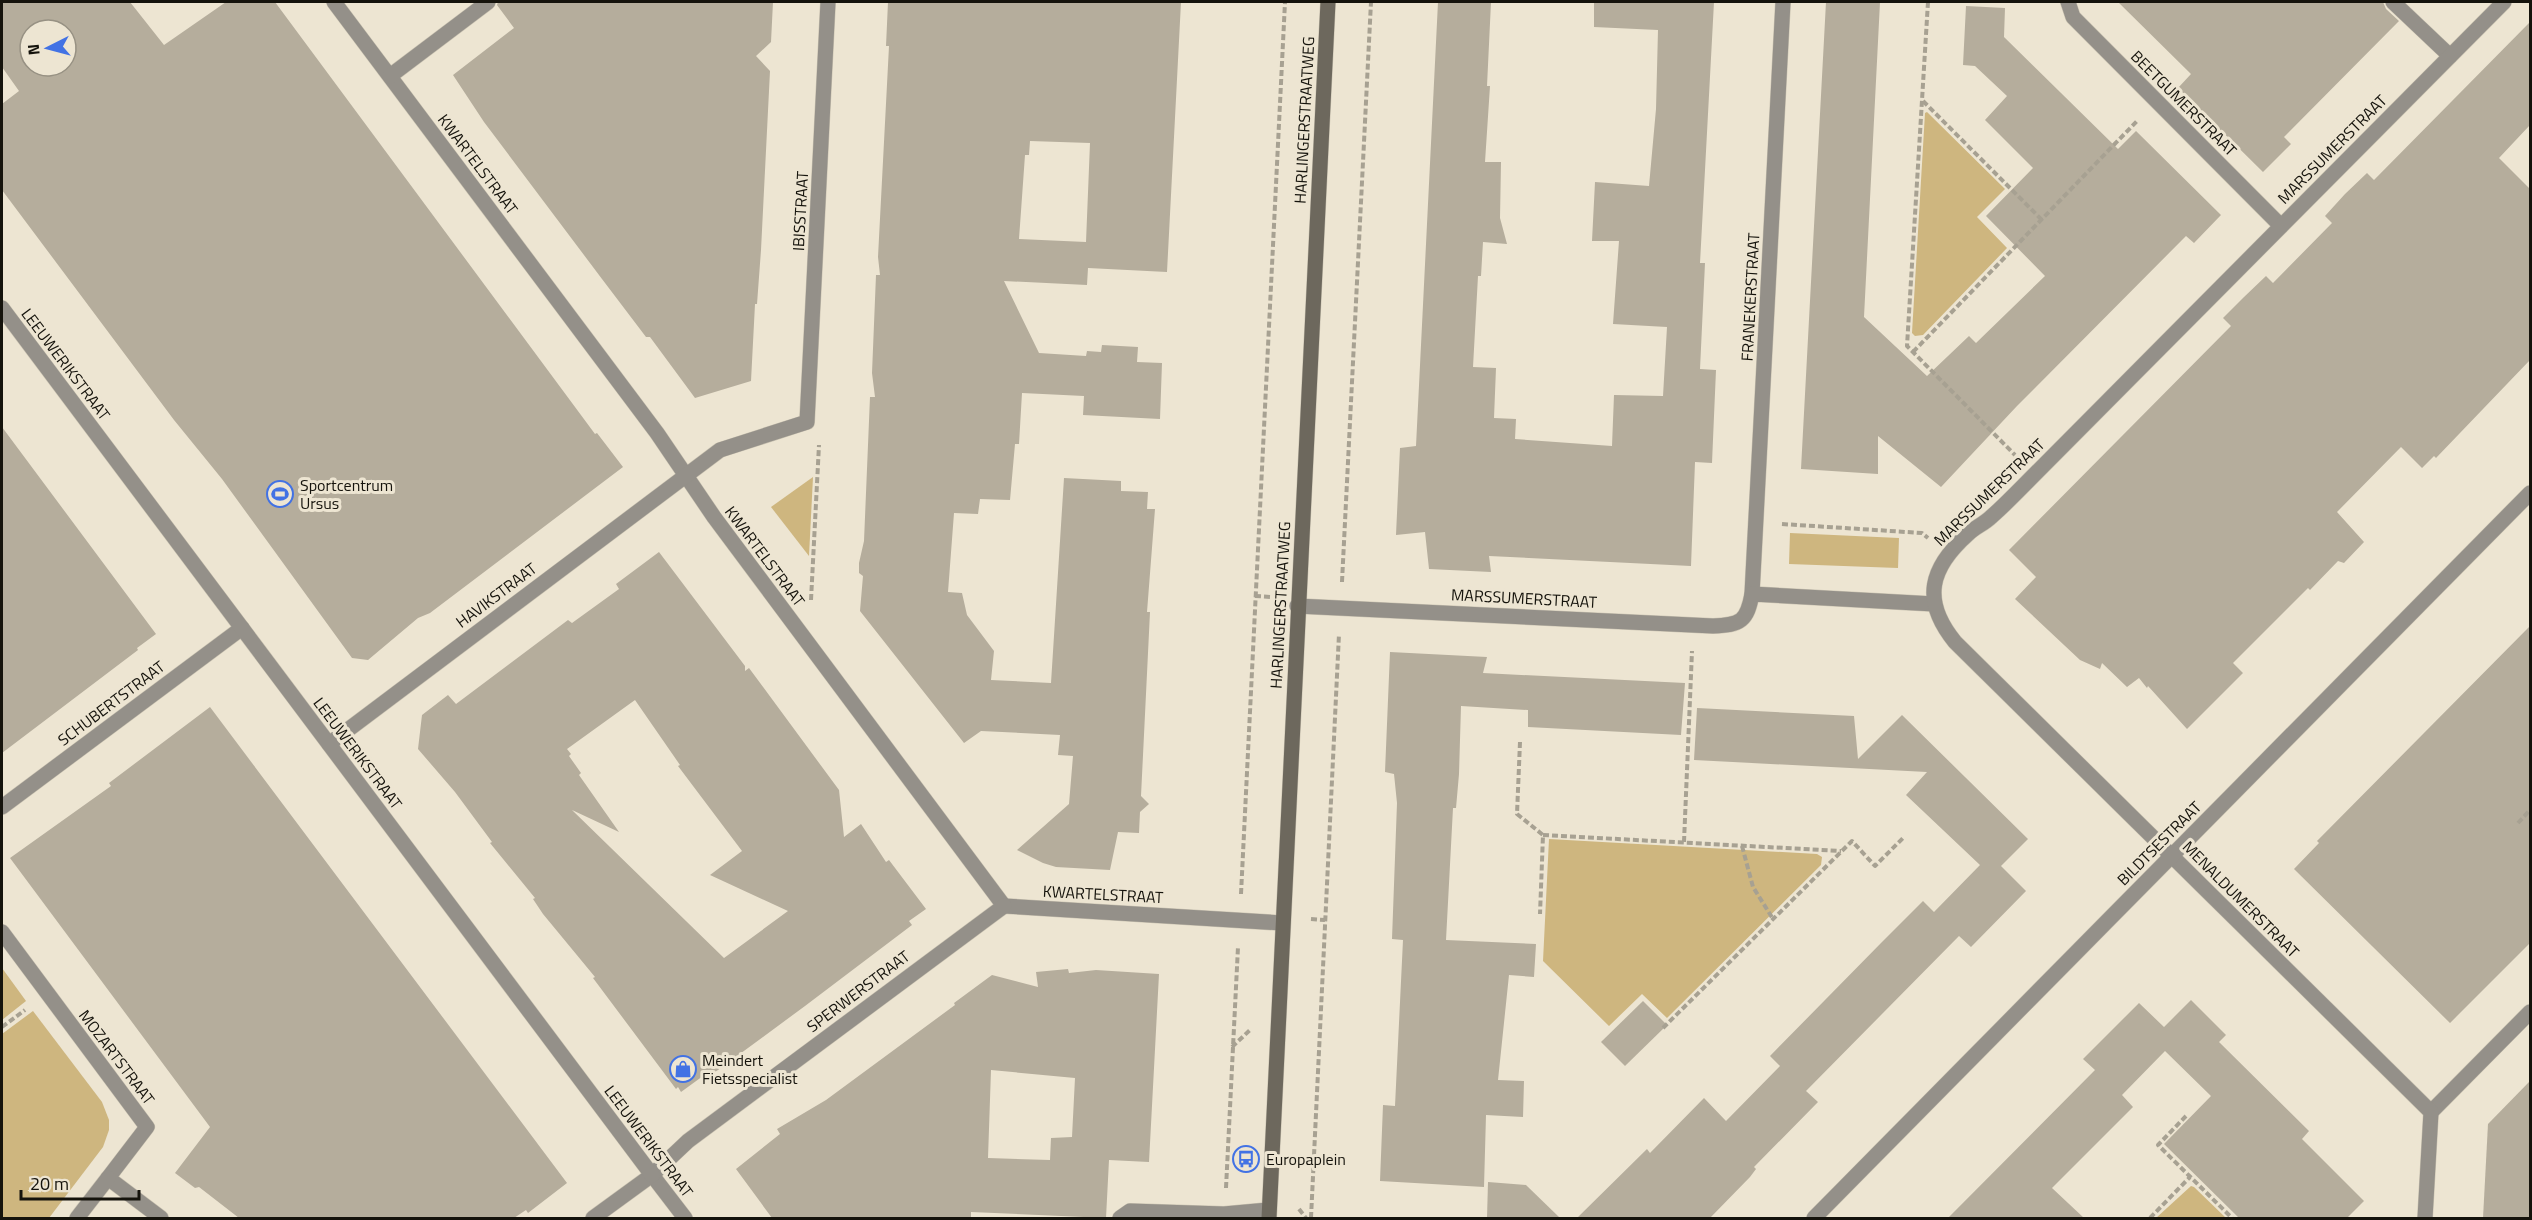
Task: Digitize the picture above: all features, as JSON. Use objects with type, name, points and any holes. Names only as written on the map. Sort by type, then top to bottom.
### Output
[{"type":"main road","name":"HARLINGERSTRAATWEG","points":[[1268,1216],[1328,2]]},
{"type":"street","name":"KWARTELSTRAAT","points":[[334,2],[657,433],[809,645],[1004,906],[1282,923]]},
{"type":"street","points":[[390,76],[488,2]]},
{"type":"street","name":"IBISSTRAAT","points":[[807,422],[828,2]]},
{"type":"street","name":"FRANEKERSTRAAT","points":[[1752,594],[1783,2]]},
{"type":"street","name":"BEETGUMERSTRAAT","points":[[2068,2],[2073,17],[2282,226]]},
{"type":"street","points":[[2393,2],[2450,56]]},
{"type":"street","name":"MARSSUMERSTRAAT","points":[[1934,604],[1938,569],[1946,555],[1970,532],[1989,519],[2035,474],[2504,2]]},
{"type":"street","name":"LEEUWERIKSTRAAT","points":[[2,308],[685,1218]]},
{"type":"street","points":[[685,475],[720,450],[807,422]]},
{"type":"street","name":"HAVIKSTRAAT","points":[[329,744],[685,475]]},
{"type":"street","name":"BILDTSESTRAAT","points":[[1814,1218],[2530,493]]},
{"type":"street","points":[[1752,594],[1934,604]]},
{"type":"street","name":"MARSSUMERSTRAAT","points":[[1297,606],[1730,625],[1740,622],[1749,612],[1752,594]]},
{"type":"street","name":"MENALDUMERSTRAAT","points":[[1934,604],[1942,626],[1955,642],[2431,1112]]},
{"type":"street","name":"SCHUBERTSTRAAT","points":[[2,807],[242,628]]},
{"type":"street","name":"SPERWERSTRAAT","points":[[593,1218],[652,1175],[688,1141],[1004,906]]},
{"type":"street","name":"MOZARTSTRAAT","points":[[2,932],[147,1127],[108,1178]]},
{"type":"street","points":[[2425,1218],[2431,1112],[2530,1012]]},
{"type":"street","points":[[76,1218],[108,1178],[162,1218]]},
{"type":"street","points":[[1120,1218],[1130,1211],[1268,1216]]},
{"type":"path","points":[[1224,1214],[1285,2]]},
{"type":"path","points":[[1311,1218],[1371,2]]},
{"type":"path","points":[[1928,2],[1907,346],[2035,474]]},
{"type":"path","points":[[1913,352],[2156,100]]},
{"type":"path","points":[[1923,101],[2042,219]]},
{"type":"path","points":[[807,422],[819,436],[809,645]]},
{"type":"path","points":[[1756,523],[1922,533],[1946,555]]},
{"type":"path","points":[[1684,842],[1694,625]]},
{"type":"path","points":[[1520,742],[1517,813],[1543,835],[1841,851]]},
{"type":"path","points":[[2518,823],[2530,810]]},
{"type":"path","points":[[1540,914],[1543,835]]},
{"type":"path","points":[[1664,1028],[1852,841],[1875,866],[1905,837]]},
{"type":"path","points":[[1742,846],[1753,886],[1773,919]]},
{"type":"path","points":[[2186,1116],[2158,1145],[2232,1218]]},
{"type":"path","points":[[2150,1218],[2190,1178]]},
{"type":"shaded area","points":[[1927,112],[2005,189],[1977,217],[2007,248],[1923,335],[1915,336],[1912,333],[1925,113]]},
{"type":"shaded area","points":[[813,477],[809,556],[771,507]]},
{"type":"shaded area","points":[[1790,533],[1899,538],[1898,568],[1789,564]]},
{"type":"shaded area","points":[[1549,839],[1817,854],[1822,857],[1821,865],[1667,1018],[1642,994],[1609,1026],[1543,961]]},
{"type":"shaded area","points":[[2,968],[26,1001],[2,1020]]},
{"type":"shaded area","points":[[33,1011],[102,1102],[109,1120],[109,1130],[103,1147],[49,1218],[2,1218],[2,1034]]},
{"type":"shaded area","points":[[2191,1186],[2226,1218],[2156,1218]]},
{"type":"building","points":[[2,2],[130,2],[164,45],[226,2],[275,2],[595,434],[597,433],[623,467],[430,613],[418,618],[368,660],[352,658],[222,479],[174,420],[2,190],[2,104],[19,91],[2,67]]},
{"type":"building","points":[[498,2],[773,2],[771,42],[756,56],[770,71],[761,250],[757,304],[755,304],[751,381],[695,398],[650,337],[646,337],[484,122],[453,75],[514,28],[497,5]]},
{"type":"building","points":[[888,2],[1181,2],[1167,272],[1088,268],[1087,285],[1004,281],[1039,353],[1086,356],[1087,351],[1101,352],[1102,345],[1138,347],[1137,362],[1162,363],[1160,419],[1083,415],[1084,396],[1022,393],[1019,444],[1015,444],[1010,500],[980,499],[978,514],[954,513],[948,592],[962,593],[967,615],[994,651],[991,680],[1051,683],[1064,478],[1121,481],[1121,491],[1148,492],[1147,509],[1155,509],[1147,612],[1150,612],[1141,796],[1149,804],[1140,812],[1139,833],[1118,832],[1110,870],[1056,867],[1017,850],[1069,804],[1073,756],[1058,755],[1060,735],[981,731],[964,743],[860,611],[863,576],[859,573],[859,563],[864,541],[870,397],[875,397],[872,373],[876,275],[880,275],[878,257],[889,46],[886,46]],"holes":[[[1030,141],[1090,143],[1086,242],[1019,239],[1025,155],[1029,155]]]},
{"type":"building","points":[[1438,2],[1491,2],[1487,86],[1490,86],[1485,162],[1501,162],[1500,218],[1507,244],[1483,242],[1481,276],[1478,276],[1473,367],[1496,368],[1494,418],[1516,419],[1515,439],[1612,446],[1614,395],[1663,396],[1667,327],[1613,324],[1619,241],[1592,241],[1595,182],[1649,186],[1656,109],[1658,30],[1594,27],[1594,2],[1714,2],[1700,263],[1705,263],[1700,369],[1716,370],[1712,463],[1695,462],[1691,566],[1489,556],[1491,572],[1429,569],[1425,532],[1396,535],[1400,448],[1416,446]]},
{"type":"building","points":[[1826,2],[1880,2],[1864,317],[1927,376],[1969,336],[1976,343],[2045,276],[1986,216],[2033,168],[1985,120],[2007,96],[1975,66],[1963,65],[1966,6],[2005,8],[2004,37],[2118,149],[2136,131],[2221,215],[2194,243],[2186,236],[2017,406],[1941,487],[1878,436],[1878,474],[1801,469]]},
{"type":"building","points":[[2118,2],[2383,2],[2386,9],[2399,21],[2284,137],[2291,144],[2263,172],[2178,88],[2191,74]]},
{"type":"building","points":[[2530,22],[2530,125],[2499,158],[2530,189],[2530,360],[2436,458],[2434,456],[2422,468],[2401,447],[2337,512],[2364,542],[2344,563],[2338,561],[2310,590],[2308,588],[2233,663],[2243,673],[2187,729],[2139,678],[2127,687],[2102,663],[2100,669],[2080,660],[2015,599],[2036,577],[2009,550],[2231,326],[2223,318],[2266,276],[2273,283],[2332,223],[2325,216],[2345,194],[2367,173],[2374,180]]},
{"type":"building","points":[[2,427],[156,634],[2,753]]},
{"type":"building","points":[[659,552],[745,666],[745,671],[749,668],[839,790],[844,837],[861,824],[886,862],[889,860],[926,909],[909,921],[912,925],[805,1006],[718,1070],[707,1077],[703,1076],[681,1092],[678,1087],[676,1089],[593,978],[595,977],[543,914],[533,899],[535,898],[490,843],[492,842],[455,792],[418,749],[422,715],[448,695],[456,704],[568,620],[572,623],[619,589],[616,584]],"holes":[[[635,700],[680,765],[678,766],[742,851],[710,875],[788,911],[724,958],[572,810],[619,832],[579,775],[581,773],[567,749]]]},
{"type":"building","points":[[2530,626],[2530,943],[2450,1023],[2294,869],[2319,843],[2317,841]]},
{"type":"building","points":[[1390,652],[1487,657],[1483,673],[1685,683],[1681,735],[1528,727],[1528,710],[1461,706],[1459,774],[1456,808],[1453,808],[1446,940],[1536,944],[1534,977],[1509,975],[1498,1080],[1524,1081],[1523,1117],[1486,1115],[1484,1187],[1380,1181],[1383,1105],[1395,1106],[1403,940],[1392,939],[1397,803],[1394,774],[1385,772]]},
{"type":"building","points":[[210,707],[567,1183],[528,1213],[526,1210],[514,1218],[239,1218],[199,1187],[195,1188],[175,1173],[210,1127],[10,858],[111,786],[109,783]]},
{"type":"building","points":[[1697,708],[1854,716],[1858,759],[1902,715],[2028,839],[2001,866],[2026,891],[1971,947],[1959,936],[1806,1091],[1818,1102],[1754,1167],[1756,1169],[1750,1177],[1710,1218],[1577,1218],[1647,1149],[1650,1153],[1704,1098],[1726,1121],[1780,1066],[1770,1056],[1881,943],[1923,901],[1934,912],[1980,865],[1906,795],[1927,772],[1694,760]]},
{"type":"building","points":[[1068,969],[1069,973],[1096,970],[1159,974],[1149,1162],[1109,1160],[1106,1218],[971,1212],[971,1218],[772,1218],[736,1169],[780,1134],[777,1129],[826,1100],[992,975],[1038,987],[1036,972]],"holes":[[[991,1070],[1075,1078],[1072,1137],[1051,1138],[1050,1160],[988,1158]]]},
{"type":"building","points":[[2191,1000],[2226,1035],[2219,1042],[2309,1131],[2302,1139],[2364,1201],[2347,1218],[2239,1218],[2164,1144],[2211,1096],[2165,1051],[2122,1095],[2133,1107],[2052,1188],[2084,1218],[1948,1218],[2095,1070],[2083,1059],[2139,1003],[2164,1027]]},
{"type":"building","points":[[1643,1001],[1667,1025],[1625,1066],[1601,1042]]},
{"type":"building","points":[[2530,1081],[2530,1218],[2483,1218],[2488,1124]]},
{"type":"building","points":[[1488,1182],[1526,1185],[1560,1218],[1487,1218]]},
{"type":"place","name":"Sportcentrum Ursus","points":[[280,494]]},
{"type":"place","name":"Meindert Fietsspecialist","points":[[683,1069]]},
{"type":"place","name":"Europaplein","points":[[1246,1159]]}]
